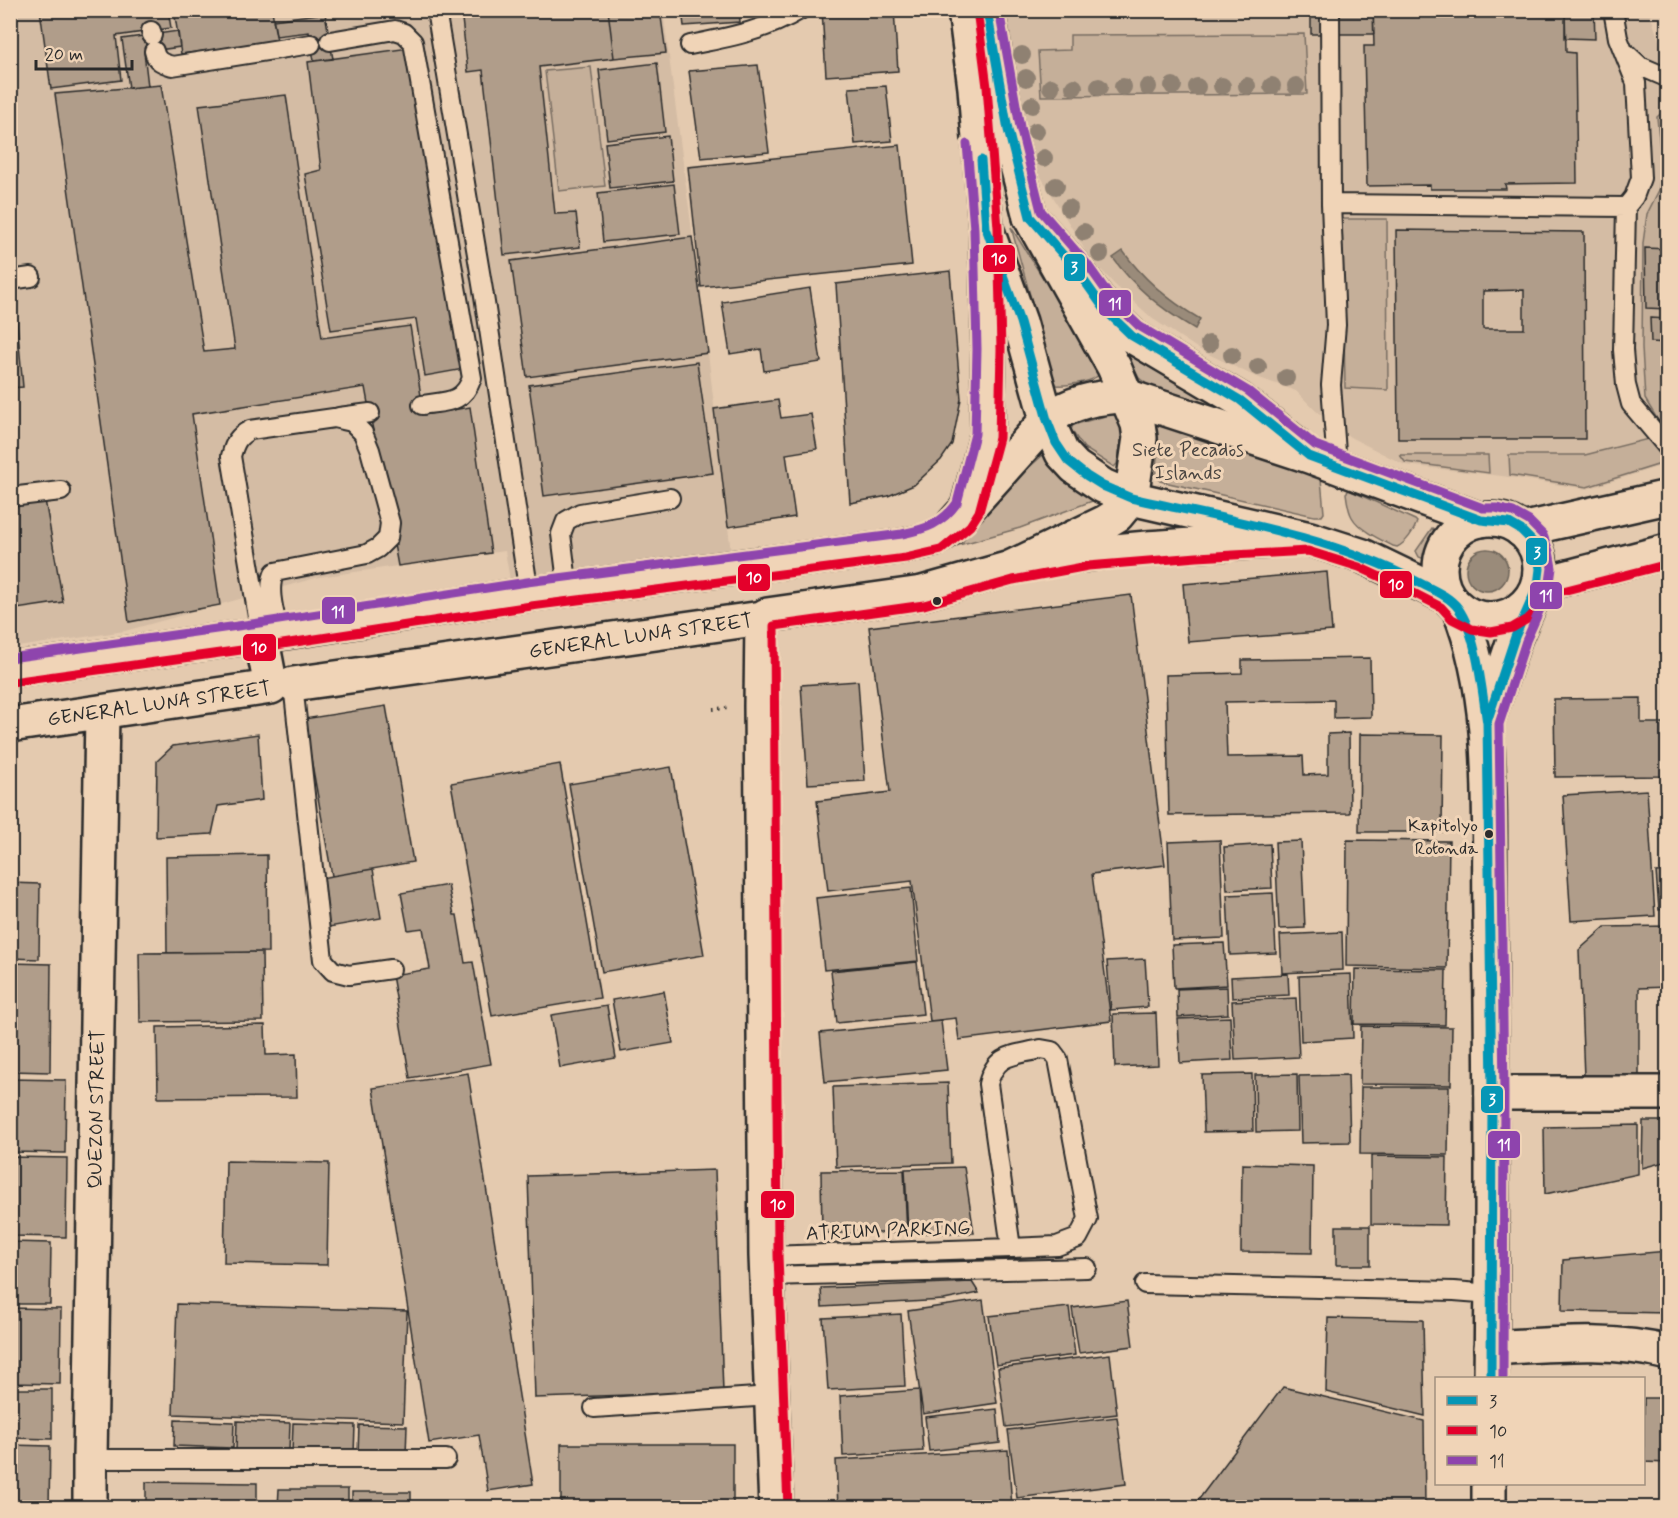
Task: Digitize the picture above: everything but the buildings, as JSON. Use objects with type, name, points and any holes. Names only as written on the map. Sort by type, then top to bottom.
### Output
[{"type":"main road","points":[[966,10],[975,88],[986,228],[989,349],[987,436],[968,508]]},
{"type":"main road","points":[[987,10],[1008,130],[1030,217],[1114,367],[1140,434],[1131,498]]},
{"type":"main road","points":[[1030,217],[1078,272],[1105,310],[1132,336],[1240,400],[1323,461]]},
{"type":"main road","points":[[986,228],[1020,322],[1047,420],[1062,453],[1075,467],[1103,486],[1131,498],[1310,539],[1363,556],[1454,603],[1474,617],[1491,620],[1507,617],[1521,609],[1535,590],[1668,550]]},
{"type":"main road","points":[[10,670],[270,634],[529,594],[904,546],[935,539],[960,519],[1047,420],[1057,412],[1093,398],[1126,396],[1323,461],[1481,520],[1502,521],[1521,530],[1532,541],[1538,555],[1540,569],[1535,590],[1515,638],[1487,723]]},
{"type":"main road","points":[[1521,530],[1668,497]]},
{"type":"main road","name":"GENERAL LUNA STREET","points":[[10,725],[762,618],[767,615],[922,593],[1010,568],[1112,519],[1131,498]]},
{"type":"main road","points":[[1481,520],[1468,524],[1456,532],[1447,543],[1441,557],[1440,571],[1442,585],[1470,635],[1487,723],[1492,1093],[1491,1363],[1595,1345],[1636,1347],[1668,1353]]},
{"type":"main road","points":[[1010,568],[1086,554],[1196,544],[1310,539]]},
{"type":"main road","points":[[762,618],[767,1266],[776,1508]]},
{"type":"main road","points":[[270,634],[282,686]]},
{"type":"main road","name":"QUEZON STREET","points":[[90,1508],[102,712]]},
{"type":"main road","points":[[1492,1093],[1668,1093]]},
{"type":"main road","points":[[1489,1485],[1489,1508]]},
{"type":"lane","points":[[436,10],[484,296],[529,594]]},
{"type":"lane","points":[[690,45],[766,28],[800,10]]},
{"type":"lane","points":[[1323,461],[1336,325],[1331,204],[1330,10]]},
{"type":"lane","points":[[1612,10],[1613,20],[1636,83],[1641,177],[1634,196],[1626,207],[1623,350],[1626,384],[1631,404],[1668,448]]},
{"type":"lane","points":[[330,41],[394,30],[404,33],[413,42],[472,378],[464,394],[456,399],[422,405]]},
{"type":"lane","points":[[152,39],[155,57],[172,66],[311,44]]},
{"type":"lane","points":[[1623,49],[1640,66],[1668,78]]},
{"type":"lane","points":[[1331,204],[1626,207]]},
{"type":"lane","points":[[10,280],[31,277]]},
{"type":"lane","points":[[270,634],[231,456],[234,444],[239,436],[250,430],[370,413]]},
{"type":"lane","points":[[270,634],[273,576],[276,572],[367,554],[378,548],[388,538],[390,523],[370,450],[363,433],[352,422],[334,418]]},
{"type":"lane","points":[[10,497],[61,491]]},
{"type":"lane","points":[[568,590],[561,534],[566,521],[580,513],[670,498]]},
{"type":"lane","points":[[282,686],[323,960],[333,971],[349,975],[391,969]]},
{"type":"lane","name":"ATRIUM PARKING","points":[[767,1266],[1057,1246],[1078,1238],[1088,1219],[1058,1059],[1052,1051],[1041,1049],[1001,1059],[992,1070],[988,1084],[1011,1248]]},
{"type":"lane","points":[[767,1266],[1087,1268]]},
{"type":"lane","points":[[1144,1284],[1454,1291],[1492,1294]]},
{"type":"lane","points":[[594,1408],[771,1396]]},
{"type":"lane","points":[[90,1459],[446,1459]]},
{"type":"shaded area","points":[[11,11],[663,11],[708,353],[731,553],[511,586],[505,551],[319,577],[125,631],[11,648]]},
{"type":"shaded area","points":[[1007,11],[1649,11],[1668,67],[1667,464],[1587,489],[1405,465],[1350,437],[1316,411],[1296,391],[1254,376],[1200,350],[1153,319],[1114,284],[1088,255],[1037,170],[1026,135],[1010,54]]},
{"type":"shaded area","points":[[1123,251],[1158,289],[1200,319],[1195,329],[1161,306],[1130,279],[1113,258]]},
{"type":"shaded area","points":[[1487,549],[1502,555],[1508,570],[1502,585],[1487,591],[1472,585],[1466,570],[1472,555]]},
{"type":"green space","points":[[1304,34],[1307,94],[1041,96],[1038,51],[1070,50],[1070,35]]},
{"type":"green space","points":[[591,67],[605,186],[559,191],[545,71]]},
{"type":"green space","points":[[1667,108],[1667,431],[1662,427],[1645,399],[1642,348],[1643,243],[1647,214],[1659,190],[1661,160],[1657,117]]},
{"type":"green space","points":[[1342,219],[1387,219],[1388,390],[1345,388]]},
{"type":"green space","points":[[1011,227],[1100,369],[1100,374],[1093,379],[1066,385],[1057,385],[1054,381]]},
{"type":"green space","name":"Siete Pecados Islands","points":[[1122,348],[1221,408],[1148,385],[1139,378]]},
{"type":"green space","name":"Siete Pecados Islands","points":[[1112,414],[1118,416],[1122,432],[1117,464],[1114,467],[1084,448],[1071,430],[1073,425]]},
{"type":"green space","name":"Siete Pecados Islands","points":[[1158,423],[1318,477],[1321,479],[1324,513],[1322,516],[1314,516],[1160,481],[1155,474],[1159,442],[1155,429]]},
{"type":"green space","points":[[1648,439],[1667,462],[1587,487],[1510,475],[1509,455],[1585,455]]},
{"type":"green space","name":"Siete Pecados Islands","points":[[1043,455],[1095,500],[1020,528],[948,548],[1009,485]]},
{"type":"green space","points":[[1400,455],[1488,455],[1489,473],[1405,462]]},
{"type":"green space","points":[[1349,490],[1415,520],[1417,522],[1414,529],[1404,543],[1397,547],[1393,546],[1355,522],[1348,505],[1346,493]]},
{"type":"green space","points":[[1432,528],[1445,535],[1430,561],[1419,557],[1416,551]]},
{"type":"transit line","name":"10","points":[[12,682],[531,606],[906,558],[941,550],[970,526],[979,512],[999,438],[1001,349],[998,228],[987,87],[977,10]]},
{"type":"transit line","name":"3","points":[[987,10],[1008,130],[1030,217],[1078,272],[1105,310],[1132,336],[1240,400],[1309,456],[1481,520],[1509,523],[1521,530],[1532,541],[1538,555],[1540,569],[1538,585],[1515,637],[1487,722],[1492,1093],[1491,1377]]},
{"type":"transit line","name":"11","points":[[999,10],[1020,127],[1041,211],[1087,264],[1114,302],[1139,326],[1248,391],[1315,445],[1483,508],[1513,512],[1529,521],[1543,535],[1549,551],[1552,568],[1549,589],[1526,641],[1499,724],[1504,1093],[1503,1377]]},
{"type":"transit line","name":"11","points":[[10,658],[527,582],[902,534],[919,530],[939,521],[957,503],[975,434],[977,349],[974,229],[967,144]]},
{"type":"transit line","name":"3","points":[[981,160],[986,228],[1020,322],[1047,420],[1056,443],[1068,461],[1103,486],[1131,498],[1242,522],[1315,541],[1386,567],[1445,597],[1458,608],[1470,632],[1478,663],[1487,723]]},
{"type":"transit line","name":"10","points":[[788,1508],[778,1256],[774,626],[924,605],[1013,580],[1088,566],[1308,551],[1359,567],[1441,607],[1452,619],[1472,629],[1491,632],[1512,628],[1529,618],[1547,595],[1668,564]]},
{"type":"place","name":"Kapitolyo Rotonda","points":[[1489,834]]}]
